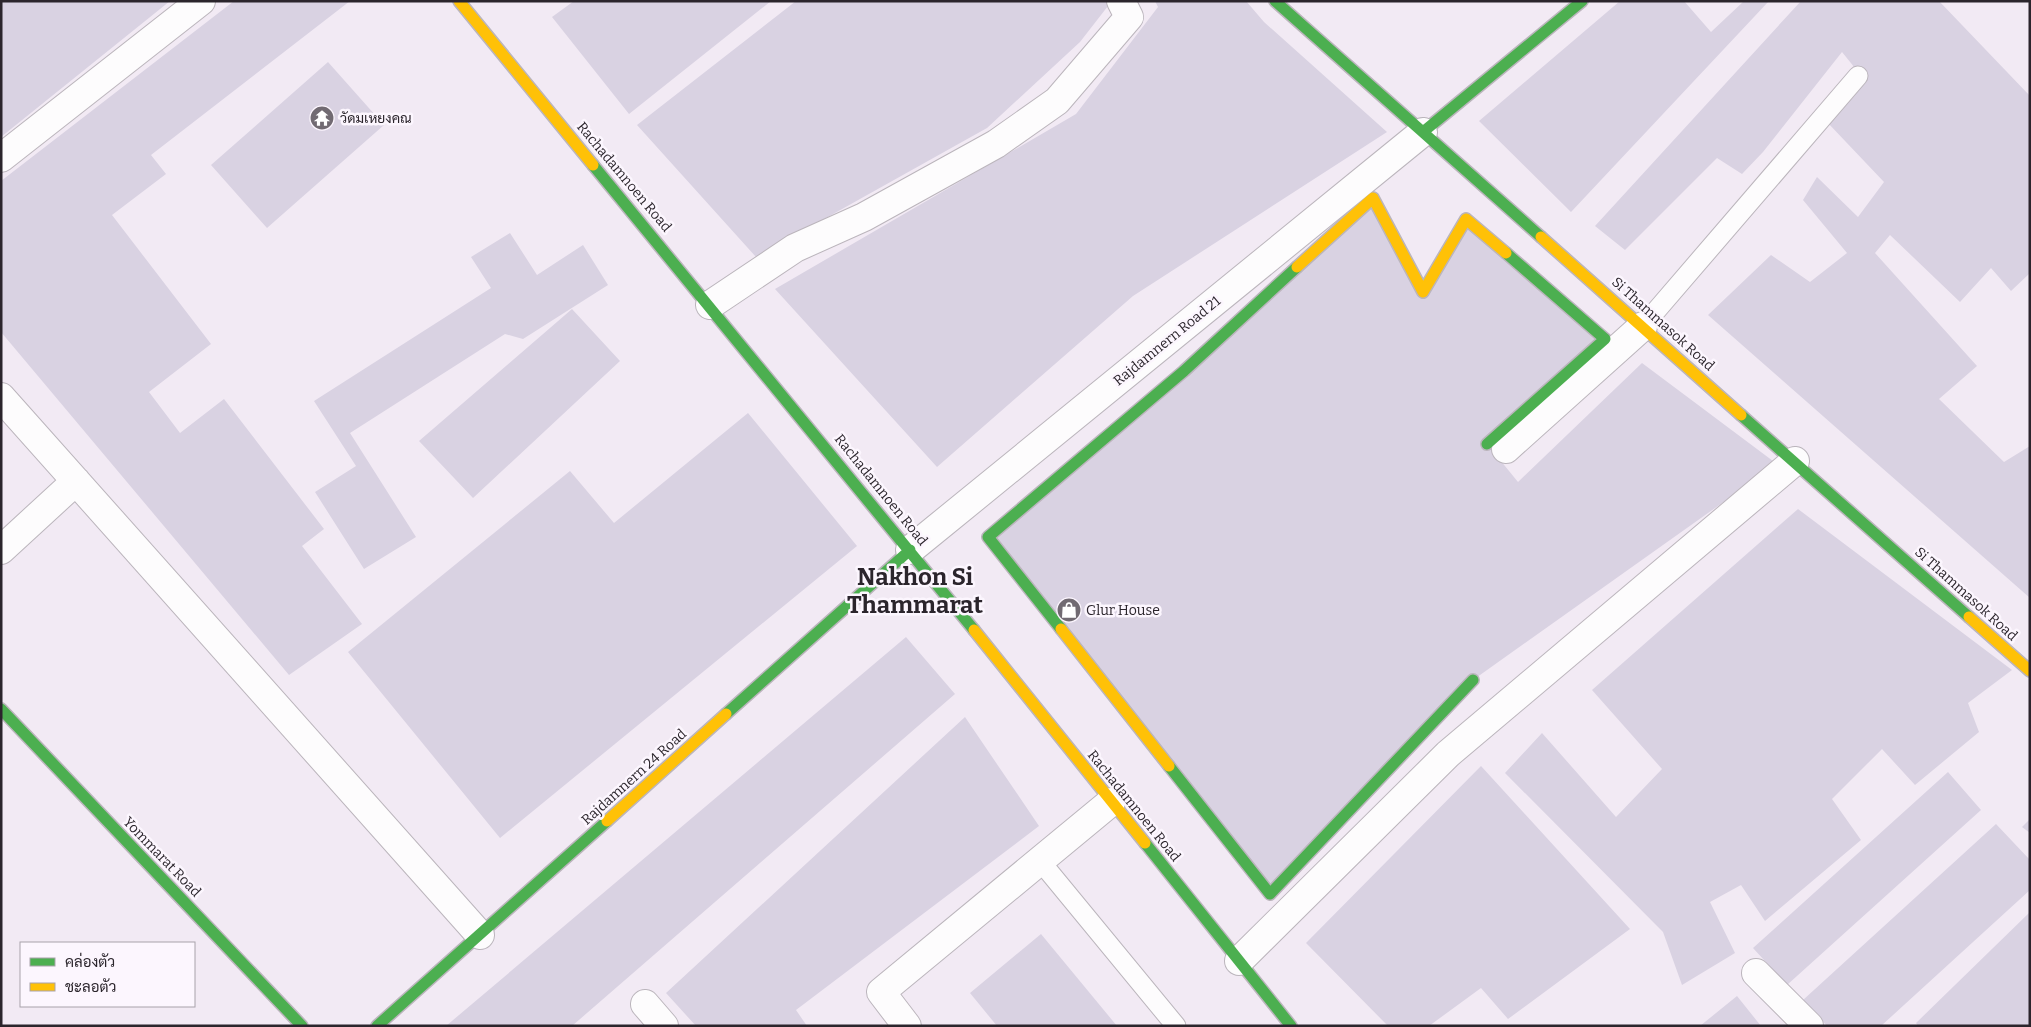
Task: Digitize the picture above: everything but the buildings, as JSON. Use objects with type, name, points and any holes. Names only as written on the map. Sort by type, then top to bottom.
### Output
[{"type":"street","points":[[1,158],[201,1]]},
{"type":"street","name":"Rachadamnoen Road","points":[[459,1],[910,550],[1291,1026]]},
{"type":"street","points":[[710,305],[795,248],[864,217],[996,144],[1057,102],[1129,17],[1120,1]]},
{"type":"street","name":"Si Thammasok Road","points":[[1275,1],[2030,671]]},
{"type":"street","points":[[1423,132],[1582,1]]},
{"type":"street","name":"Rajdamnern Road 21","points":[[910,550],[1423,132]]},
{"type":"street","points":[[1473,680],[1270,894],[988,537],[1184,371],[1373,198],[1423,292],[1466,219],[1606,339],[1496,447]]},
{"type":"street","points":[[1496,447],[1643,326]]},
{"type":"street","points":[[1,396],[480,935]]},
{"type":"street","points":[[1239,961],[1448,754],[1795,461]]},
{"type":"street","points":[[1,550],[76,481]]},
{"type":"street","name":"Rajdamnern 24 Road","points":[[377,1026],[910,550]]},
{"type":"street","name":"Yommarat Road","points":[[1,710],[302,1026]]},
{"type":"street","points":[[908,1026],[881,992],[1111,802]]},
{"type":"street","points":[[1756,973],[1809,1026]]},
{"type":"street","points":[[645,1004],[664,1026]]},
{"type":"lane","points":[[1643,326],[1858,76]]},
{"type":"lane","points":[[1040,862],[1176,1026]]},
{"type":"traffic: fast","points":[[1275,1],[1541,237]]},
{"type":"traffic: fast","points":[[1423,132],[1582,1]]},
{"type":"traffic: fast","points":[[593,165],[974,630]]},
{"type":"traffic: fast","points":[[1487,444],[1605,339],[1506,253]]},
{"type":"traffic: fast","points":[[1061,629],[988,537],[1184,371],[1297,267]]},
{"type":"traffic: fast","points":[[1741,415],[1969,617]]},
{"type":"traffic: fast","points":[[726,714],[910,550]]},
{"type":"traffic: fast","points":[[1169,766],[1270,894],[1473,680]]},
{"type":"traffic: fast","points":[[1,709],[302,1026]]},
{"type":"traffic: fast","points":[[377,1026],[607,821]]},
{"type":"traffic: fast","points":[[1145,843],[1291,1026]]},
{"type":"traffic: slow","points":[[459,1],[593,165]]},
{"type":"traffic: slow","points":[[1297,267],[1373,198],[1423,292],[1466,219],[1506,253]]},
{"type":"traffic: slow","points":[[1541,237],[1741,415]]},
{"type":"traffic: slow","points":[[1969,617],[2030,671]]},
{"type":"traffic: slow","points":[[1061,629],[1169,766]]},
{"type":"traffic: slow","points":[[974,630],[1145,843]]},
{"type":"traffic: slow","points":[[607,821],[726,714]]},
{"type":"place","name":"วัดมเหยงคณ","points":[[322,118]]},
{"type":"place","name":"Glur House","points":[[1069,610]]},
{"type":"district","name":"Nakhon Si Thammarat","points":[[915,591]]}]
